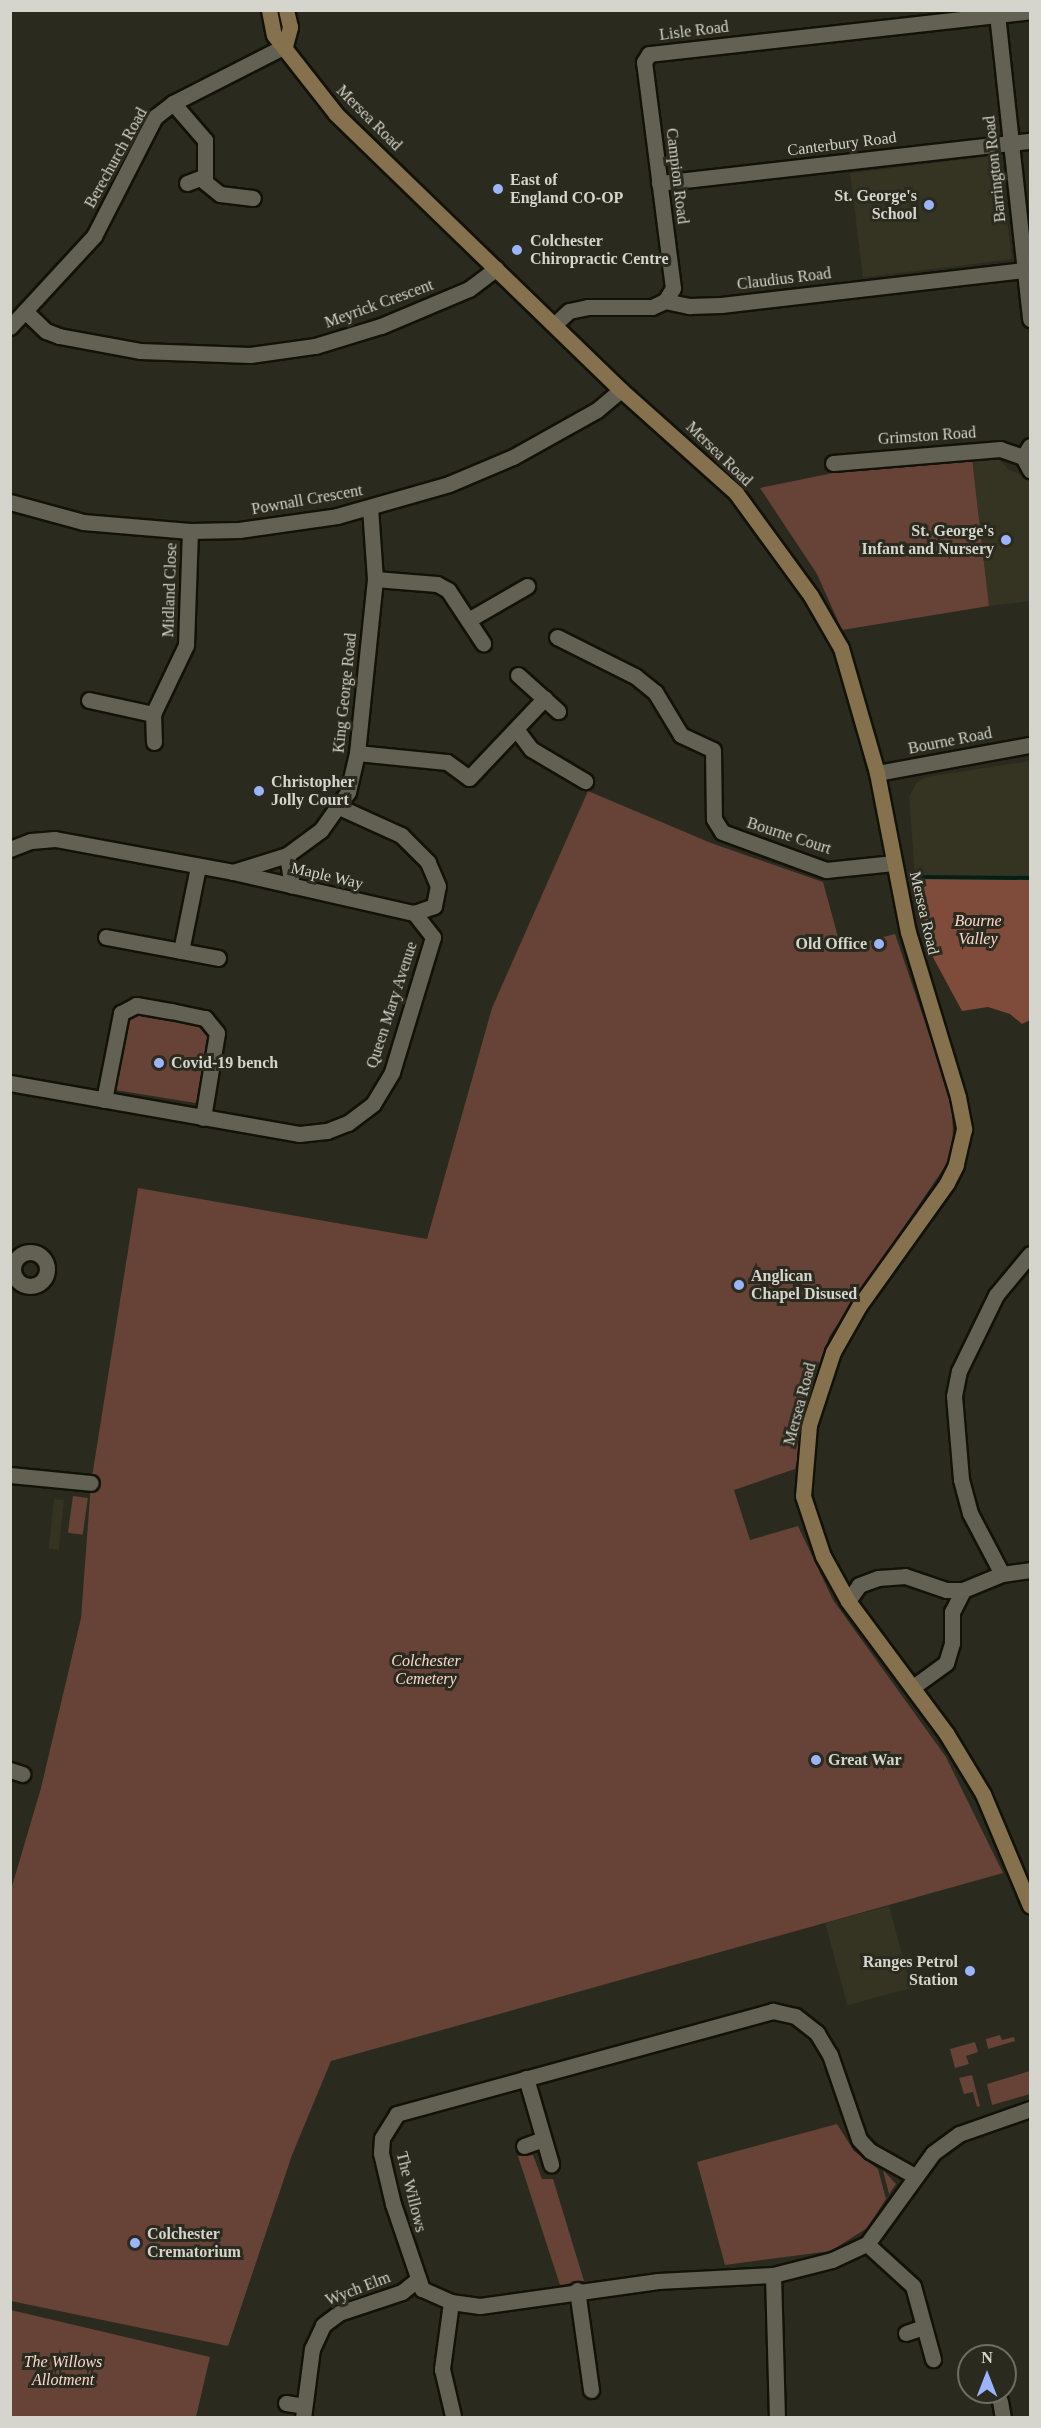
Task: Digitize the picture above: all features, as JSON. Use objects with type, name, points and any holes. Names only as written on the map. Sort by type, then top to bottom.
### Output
[{"type":"main road","name":"Mersea Road","points":[[269,10],[274,35],[285,46],[336,114],[621,390],[736,494],[811,596],[840,648],[878,773],[908,932],[958,1097],[963,1129],[956,1165],[947,1183],[859,1306],[833,1352],[809,1425],[803,1496],[823,1556],[848,1601],[913,1687],[983,1794],[1030,1906]]},
{"type":"main road","points":[[285,46],[290,27],[286,10]]},
{"type":"street","name":"Lisle Road","points":[[649,54],[1030,11]]},
{"type":"street","name":"Barrington Road","points":[[997,14],[1030,319]]},
{"type":"street","name":"Berechurch Road","points":[[10,327],[94,236],[155,117],[173,103],[285,46]]},
{"type":"street","name":"Campion Road","points":[[649,54],[644,62],[673,288],[665,301]]},
{"type":"street","points":[[173,103],[205,140],[205,182],[220,194],[253,198]]},
{"type":"street","name":"Canterbury Road","points":[[659,183],[1030,141]]},
{"type":"street","points":[[187,183],[205,176]]},
{"type":"street","name":"Meyrick Crescent","points":[[26,311],[46,331],[59,336],[141,351],[250,355],[315,346],[381,326],[469,289],[496,269]]},
{"type":"street","name":"Claudius Road","points":[[555,324],[576,309],[652,307],[665,301],[689,306],[721,305],[1024,270]]},
{"type":"street","name":"Pownall Crescent","points":[[10,502],[84,522],[190,531],[307,522],[370,508],[449,484],[513,457],[597,410],[621,390]]},
{"type":"street","name":"Grimston Road","points":[[833,463],[1000,449],[1028,457]]},
{"type":"street","name":"King George Road","points":[[10,849],[31,841],[55,839],[233,872],[287,855],[321,830],[339,807],[352,780],[357,753],[375,579],[370,508]]},
{"type":"street","name":"Midland Close","points":[[154,742],[153,714],[186,645],[190,531]]},
{"type":"street","points":[[375,579],[438,584],[458,600],[483,643]]},
{"type":"street","points":[[470,619],[527,586]]},
{"type":"street","name":"Bourne Court","points":[[557,637],[634,676],[655,692],[681,735],[713,750],[714,819],[722,832],[826,870],[894,863]]},
{"type":"street","points":[[518,675],[558,711]]},
{"type":"street","points":[[357,753],[447,762],[469,778],[545,698]]},
{"type":"street","points":[[89,700],[153,714]]},
{"type":"street","points":[[516,729],[531,749],[585,781]]},
{"type":"street","name":"Bourne Road","points":[[878,773],[1030,745]]},
{"type":"street","points":[[339,807],[401,835],[428,862],[438,886],[434,906],[414,913]]},
{"type":"street","points":[[287,855],[292,886]]},
{"type":"street","points":[[181,951],[198,867]]},
{"type":"street","name":"Maple Way","points":[[233,872],[414,913]]},
{"type":"street","name":"Queen Mary Avenue","points":[[10,1083],[299,1134],[327,1131],[348,1123],[373,1104],[392,1072],[433,937],[414,913]]},
{"type":"street","points":[[106,937],[218,958]]},
{"type":"street","points":[[104,1100],[121,1013],[136,1005],[180,1012],[205,1018],[217,1033],[202,1118]]},
{"type":"street","points":[[1002,1574],[970,1513],[960,1469],[954,1395],[959,1371],[994,1298],[1009,1275],[1030,1254]]},
{"type":"street","points":[[10,1475],[91,1483]]},
{"type":"street","points":[[848,1601],[859,1585],[878,1578],[905,1576],[946,1590],[963,1590],[1002,1574],[1030,1570]]},
{"type":"street","points":[[913,1687],[946,1663],[952,1642],[952,1612],[963,1590]]},
{"type":"street","name":"The Willows","points":[[417,2280],[385,2175],[381,2153],[388,2124],[397,2114],[418,2106],[773,2011],[795,2016],[817,2033],[830,2055],[859,2139],[870,2151],[913,2175]]},
{"type":"street","points":[[526,2078],[550,2164]]},
{"type":"street","points":[[417,2280],[422,2289],[451,2302],[480,2306],[577,2290],[773,2275],[832,2260],[867,2244],[913,2175],[933,2153],[959,2134],[1030,2109]]},
{"type":"street","points":[[524,2146],[543,2139]]},
{"type":"street","points":[[867,2244],[913,2286],[933,2359]]},
{"type":"street","points":[[773,2275],[766,2393],[777,2416]]},
{"type":"street","name":"Wych Elm","points":[[286,2403],[304,2412],[312,2349],[328,2319],[402,2292],[417,2280]]},
{"type":"street","points":[[577,2290],[594,2368],[591,2390]]},
{"type":"street","points":[[451,2302],[442,2369],[453,2416]]},
{"type":"street","points":[[906,2333],[923,2328]]},
{"type":"shaded area","name":"St. George's School","points":[[999,155],[1012,259],[863,277],[850,173]]},
{"type":"shaded area","name":"St. George's Infant and Nursery","points":[[996,456],[1009,470],[1030,478],[1030,601],[989,606],[972,458]]},
{"type":"shaded area","points":[[1030,761],[1030,876],[915,876],[909,797],[917,782],[926,777]]},
{"type":"shaded area","points":[[54,1499],[64,1500],[59,1550],[49,1549]]},
{"type":"shaded area","points":[[889,1906],[911,1988],[847,2005],[825,1923]]},
{"type":"green space","points":[[972,458],[989,606],[842,630],[817,574],[760,488],[833,473]]},
{"type":"green space","name":"Colchester Cemetery","points":[[588,791],[711,843],[823,882],[841,948],[895,934],[952,1102],[953,1142],[948,1162],[829,1337],[795,1469],[734,1490],[750,1540],[798,1526],[833,1600],[946,1757],[1003,1873],[331,2061],[292,2155],[228,2346],[11,2301],[10,1893],[41,1788],[81,1618],[91,1483],[138,1188],[427,1239],[492,1008]]},
{"type":"green space","name":"Bourne Valley","points":[[915,876],[1030,876],[1030,1020],[1022,1024],[1010,1014],[988,1007],[962,1011],[928,948]]},
{"type":"green space","points":[[133,1010],[196,1018],[212,1028],[202,1104],[109,1089],[120,1026]]},
{"type":"green space","points":[[73,1496],[88,1498],[83,1535],[68,1533]]},
{"type":"green space","points":[[1000,2035],[1002,2040],[1014,2037],[1015,2041],[988,2049],[986,2039]]},
{"type":"green space","points":[[975,2042],[978,2052],[966,2056],[969,2064],[955,2068],[950,2049]]},
{"type":"green space","points":[[1030,2071],[1030,2094],[992,2105],[987,2084]]},
{"type":"green space","points":[[972,2075],[980,2106],[977,2107],[973,2092],[964,2094],[959,2078]]},
{"type":"green space","points":[[837,2124],[854,2151],[878,2169],[886,2199],[867,2228],[831,2251],[725,2265],[697,2162]]},
{"type":"green space","points":[[533,2155],[542,2179],[553,2179],[584,2281],[560,2285],[518,2156]]},
{"type":"green space","points":[[883,2170],[896,2184],[889,2194]]},
{"type":"green space","name":"The Willows Allotment","points":[[11,2310],[210,2357],[196,2417],[11,2417]]},
{"type":"waterway","points":[[916,877],[1030,878]]},
{"type":"place","name":"East of England CO-OP","points":[[498,189]]},
{"type":"place","name":"St. George's School","points":[[929,205]]},
{"type":"place","name":"Colchester Chiropractic Centre","points":[[517,250]]},
{"type":"place","name":"St. George's Infant and Nursery","points":[[1006,540]]},
{"type":"place","name":"Christopher Jolly Court","points":[[259,791]]},
{"type":"place","name":"Old Office","points":[[879,944]]},
{"type":"place","name":"Covid-19 bench","points":[[159,1063]]},
{"type":"place","name":"Anglican Chapel Disused","points":[[739,1285]]},
{"type":"place","name":"Great War","points":[[816,1760]]},
{"type":"place","name":"Ranges Petrol Station","points":[[970,1971]]},
{"type":"place","name":"Colchester Crematorium","points":[[135,2243]]}]
